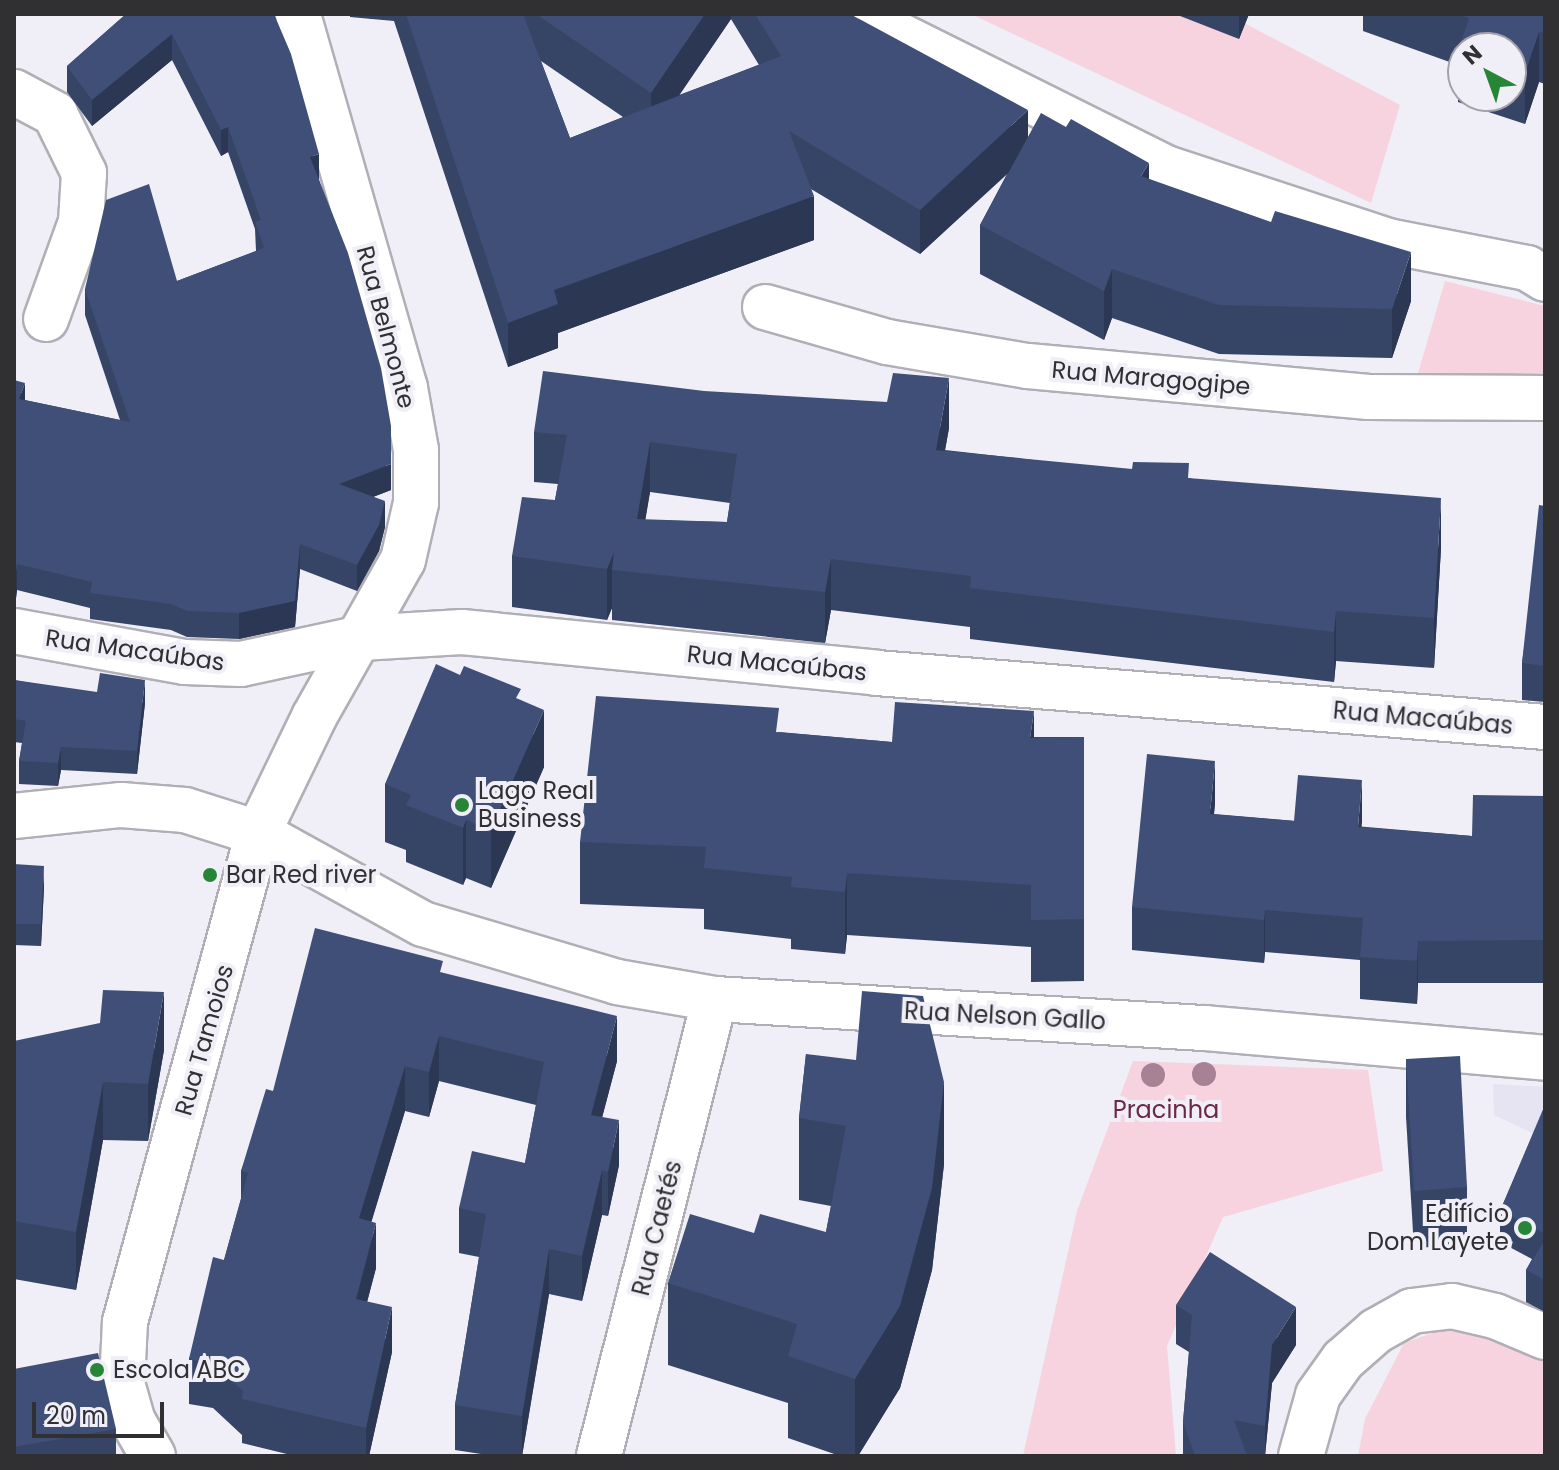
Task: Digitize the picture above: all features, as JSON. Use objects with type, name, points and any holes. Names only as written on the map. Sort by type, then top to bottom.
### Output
[{"type":"street","name":"Rua Belmonte","points":[[298,14],[405,388],[416,450],[416,503],[403,560],[361,638]]},
{"type":"street","points":[[857,14],[1166,168],[1388,241],[1527,268],[1545,279]]},
{"type":"street","points":[[14,92],[55,114],[84,173],[81,222],[46,319]]},
{"type":"street","name":"Rua Maragogipe","points":[[765,307],[887,342],[1028,366],[1369,397],[1545,398]]},
{"type":"street","name":"Rua Macaúbas","points":[[14,631],[185,662],[241,664],[361,638],[462,632],[877,673],[1545,727]]},
{"type":"street","name":"Rua Tamoios","points":[[153,1456],[133,1422],[122,1383],[125,1322],[258,833],[361,638]]},
{"type":"street","name":"Rua Nelson Gallo","points":[[14,816],[121,805],[185,810],[258,833],[423,924],[617,982],[715,999],[1205,1028],[1545,1058]]},
{"type":"street","name":"Rua Caetés","points":[[599,1456],[715,999]]},
{"type":"street","points":[[1301,1456],[1318,1395],[1343,1360],[1376,1331],[1412,1311],[1452,1306],[1495,1316],[1545,1337]]},
{"type":"shaded area","points":[[1493,1084],[1545,1087],[1545,1139],[1494,1115]]},
{"type":"green space","points":[[971,14],[1227,14],[1400,105],[1371,203]]},
{"type":"green space","points":[[1445,281],[1545,306],[1545,381],[1416,380]]},
{"type":"green space","name":"Pracinha","points":[[1133,1061],[1368,1070],[1383,1171],[1223,1217],[1167,1346],[1176,1456],[1023,1456],[1077,1211]]},
{"type":"green space","points":[[1455,1325],[1490,1329],[1545,1358],[1545,1456],[1358,1456],[1365,1419],[1404,1343]]},
{"type":"building","points":[[126,14],[274,14],[291,54],[319,154],[310,157],[348,253],[381,368],[391,426],[391,464],[339,484],[385,501],[379,525],[357,565],[300,544],[295,601],[239,613],[187,611],[171,604],[90,593],[92,582],[17,564],[14,572],[14,380],[25,383],[19,399],[130,422],[85,289],[106,200],[149,184],[177,281],[264,248],[255,222],[261,220],[228,127],[221,130],[172,34],[92,100],[67,66]]},
{"type":"building","points":[[406,14],[523,14],[570,138],[781,56],[755,14],[850,14],[1028,110],[920,210],[789,131],[814,196],[554,290],[558,304],[508,323]]},
{"type":"building","points":[[536,14],[705,14],[651,93]]},
{"type":"building","points":[[1457,14],[1545,14],[1545,33],[1539,32],[1527,67],[1527,32],[1464,32],[1469,18]]},
{"type":"building","points":[[1041,113],[1066,127],[1071,119],[1149,163],[1141,176],[1271,222],[1275,211],[1411,252],[1392,309],[1219,305],[1112,269],[1104,291],[980,225]]},
{"type":"building","points":[[543,371],[704,391],[887,402],[893,373],[949,378],[936,450],[1132,469],[1133,462],[1189,463],[1188,478],[1441,498],[1434,618],[1336,611],[1334,632],[970,588],[971,576],[831,559],[825,592],[612,570],[614,552],[607,569],[512,556],[522,497],[555,500],[567,435],[534,432]],"holes":[[[650,442],[737,454],[727,522],[637,519]]]},
{"type":"building","points":[[1539,505],[1545,506],[1545,666],[1522,663]]},
{"type":"building","points":[[436,664],[460,675],[464,666],[521,689],[516,698],[544,710],[491,830],[466,820],[463,828],[406,805],[411,795],[385,784]]},
{"type":"building","points":[[100,673],[145,680],[137,751],[61,747],[58,763],[19,761],[26,721],[14,719],[14,680],[97,692]]},
{"type":"building","points":[[596,696],[779,708],[776,732],[892,742],[895,702],[1034,711],[1030,738],[1084,737],[1084,919],[1031,920],[1031,885],[847,873],[845,892],[791,887],[792,877],[704,868],[706,847],[580,842]]},
{"type":"building","points":[[1147,754],[1215,761],[1210,814],[1294,821],[1298,775],[1362,780],[1358,827],[1472,836],[1473,795],[1545,796],[1545,940],[1418,941],[1417,961],[1360,957],[1363,918],[1265,910],[1264,920],[1132,907]]},
{"type":"building","points":[[14,864],[44,866],[41,924],[14,924]]},
{"type":"building","points":[[315,928],[443,961],[440,972],[617,1016],[591,1115],[619,1120],[608,1172],[602,1170],[582,1256],[549,1249],[522,1416],[455,1405],[486,1214],[459,1208],[472,1151],[525,1163],[544,1062],[439,1036],[429,1072],[405,1066],[359,1218],[376,1223],[356,1299],[392,1307],[366,1428],[242,1399],[243,1391],[213,1364],[189,1359],[213,1257],[224,1260],[248,1173],[241,1171],[266,1089],[273,1091]]},
{"type":"building","points":[[103,990],[164,992],[148,1084],[103,1082],[76,1232],[14,1221],[14,1041],[100,1023]]},
{"type":"building","points":[[862,991],[923,996],[944,1082],[932,1188],[900,1306],[855,1379],[788,1356],[797,1324],[668,1283],[690,1214],[754,1233],[760,1214],[826,1232],[846,1126],[799,1118],[806,1054],[856,1060]]},
{"type":"building","points":[[1460,1056],[1467,1187],[1414,1191],[1406,1059]]},
{"type":"building","points":[[1545,1107],[1545,1234],[1500,1211]]},
{"type":"building","points":[[1545,1240],[1545,1280],[1526,1270]]},
{"type":"building","points":[[1210,1252],[1296,1307],[1272,1345],[1265,1426],[1234,1420],[1247,1456],[1195,1456],[1183,1422],[1192,1315],[1176,1305]]},
{"type":"building","points":[[98,1353],[116,1429],[14,1447],[14,1369]]},
{"type":"place","name":"Lago Real Business","points":[[462,805]]},
{"type":"place","name":"Bar Red river","points":[[210,875]]},
{"type":"place","name":"Edifício Dom Layete","points":[[1525,1228]]},
{"type":"place","name":"Escola ABC","points":[[97,1370]]}]
